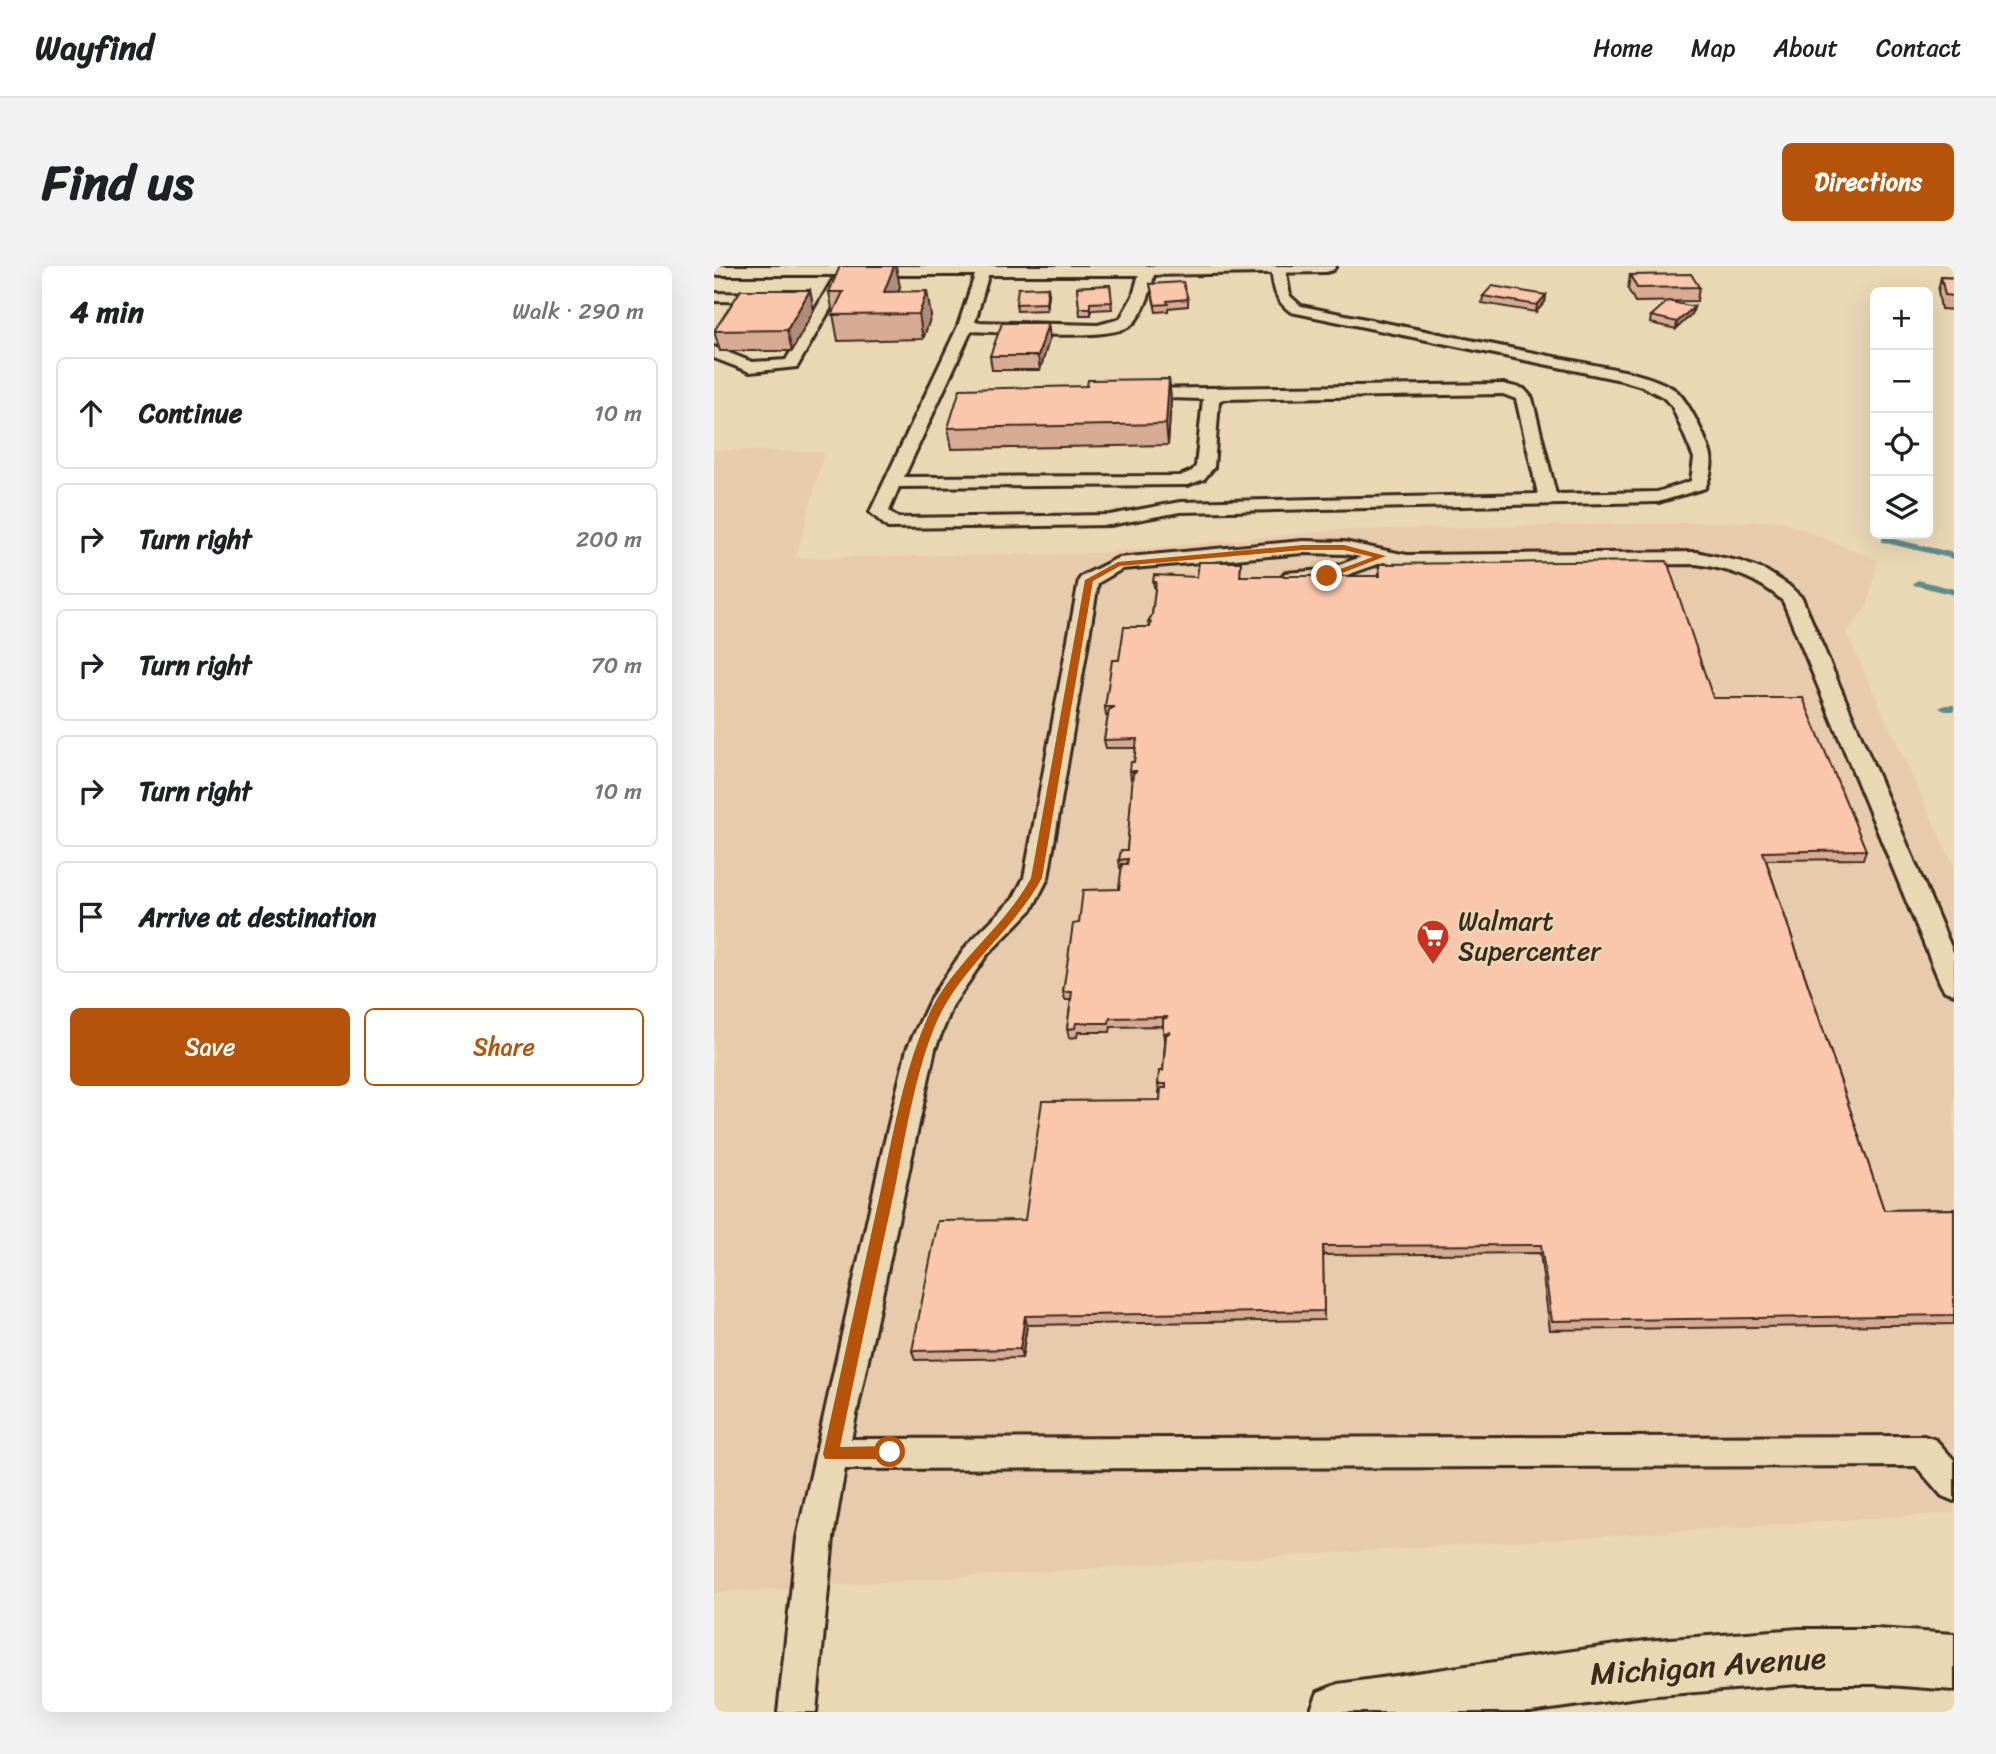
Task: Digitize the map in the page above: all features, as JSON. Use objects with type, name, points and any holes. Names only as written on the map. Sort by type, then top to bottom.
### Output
[{"type":"main road","points":[[714,269],[1326,266]]},
{"type":"main road","name":"Michigan Avenue","points":[[1362,1710],[1565,1678],[1734,1659],[1824,1656],[1916,1658],[1954,1662]]},
{"type":"lane","points":[[976,268],[966,326],[941,394],[879,512],[894,524],[1110,520],[1180,507],[1658,497],[1699,484],[1703,458],[1679,404],[1669,394],[1648,383],[1296,309],[1284,302],[1280,295],[1278,267]]},
{"type":"lane","points":[[714,352],[750,367],[792,364],[837,268]]},
{"type":"lane","points":[[966,326],[1098,330],[1116,327],[1126,321],[1146,282],[1149,268]]},
{"type":"lane","points":[[714,297],[791,298]]},
{"type":"lane","points":[[1125,394],[1489,389],[1518,392],[1524,398],[1548,499]]},
{"type":"lane","points":[[893,482],[1182,481],[1198,475],[1205,467],[1211,399],[1220,394]]},
{"type":"lane","points":[[1180,507],[1182,481]]},
{"type":"lane","points":[[1089,580],[1118,564],[1303,547],[1344,548],[1407,561],[1696,558],[1730,563],[1757,572],[1777,584],[1792,598],[1954,985]]},
{"type":"lane","points":[[1278,577],[1327,576],[1382,556]]},
{"type":"lane","points":[[1089,580],[1162,580]]},
{"type":"lane","points":[[797,1712],[816,1538],[831,1454],[897,1149],[927,1033],[941,1003],[970,959],[1023,903],[1036,878],[1089,580]]},
{"type":"lane","points":[[831,1454],[1924,1451],[1954,1485]]},
{"type":"shaded area","points":[[714,450],[824,452],[796,558],[1095,553],[1340,530],[1781,521],[1877,560],[1868,605],[1846,633],[1954,867],[1954,1513],[714,1593]]},
{"type":"building","points":[[840,266],[894,266],[884,292],[927,291],[919,314],[832,315],[843,292],[829,292]]},
{"type":"building","points":[[1691,274],[1699,287],[1637,288],[1630,275]]},
{"type":"building","points":[[1941,277],[1954,278],[1954,296],[1945,295]]},
{"type":"building","points":[[1183,282],[1188,299],[1155,305],[1150,284]]},
{"type":"building","points":[[1110,285],[1112,302],[1090,303],[1090,308],[1079,308],[1077,287]]},
{"type":"building","points":[[1492,286],[1546,295],[1537,305],[1483,296]]},
{"type":"building","points":[[1048,287],[1046,303],[1016,304],[1018,288]]},
{"type":"building","points":[[741,290],[810,290],[787,330],[714,331]]},
{"type":"building","points":[[1668,301],[1694,307],[1677,322],[1651,316]]},
{"type":"building","points":[[1002,323],[1048,323],[1038,356],[990,356]]},
{"type":"building","points":[[1169,379],[1166,424],[948,428],[960,389],[1087,386],[1088,380]]},
{"type":"building","name":"Walmart Supercenter","points":[[1667,561],[1713,698],[1803,698],[1866,850],[1763,852],[1884,1210],[1954,1209],[1954,1315],[1552,1321],[1541,1245],[1323,1246],[1324,1311],[1025,1316],[1020,1349],[912,1351],[938,1221],[1025,1220],[1042,1101],[1160,1100],[1161,1088],[1166,1088],[1166,1084],[1158,1084],[1159,1071],[1163,1071],[1166,1035],[1170,1032],[1163,1033],[1163,1019],[1168,1017],[1110,1018],[1109,1023],[1076,1023],[1075,1028],[1067,1029],[1072,992],[1063,992],[1073,924],[1079,923],[1083,890],[1119,889],[1122,864],[1127,864],[1128,859],[1119,860],[1121,850],[1127,850],[1133,773],[1137,771],[1130,771],[1137,739],[1104,740],[1109,710],[1115,707],[1105,707],[1112,660],[1119,660],[1124,627],[1150,627],[1151,622],[1148,622],[1152,615],[1156,582],[1153,582],[1154,575],[1197,577],[1199,562],[1241,562],[1240,576],[1380,576],[1379,564]]},
{"type":"waterway","points":[[1886,540],[1954,556]]},
{"type":"waterway","points":[[1918,583],[1954,592]]},
{"type":"waterway","points":[[1945,708],[1954,708]]},
{"type":"place","name":"Walmart Supercenter","points":[[1433,966]]},
{"type":"route","points":[[890,1452],[831,1454],[897,1149],[921,1049],[933,1017],[970,959],[1023,903],[1036,878],[1089,580],[1118,564],[1303,547],[1344,548],[1382,556],[1327,576]]}]
